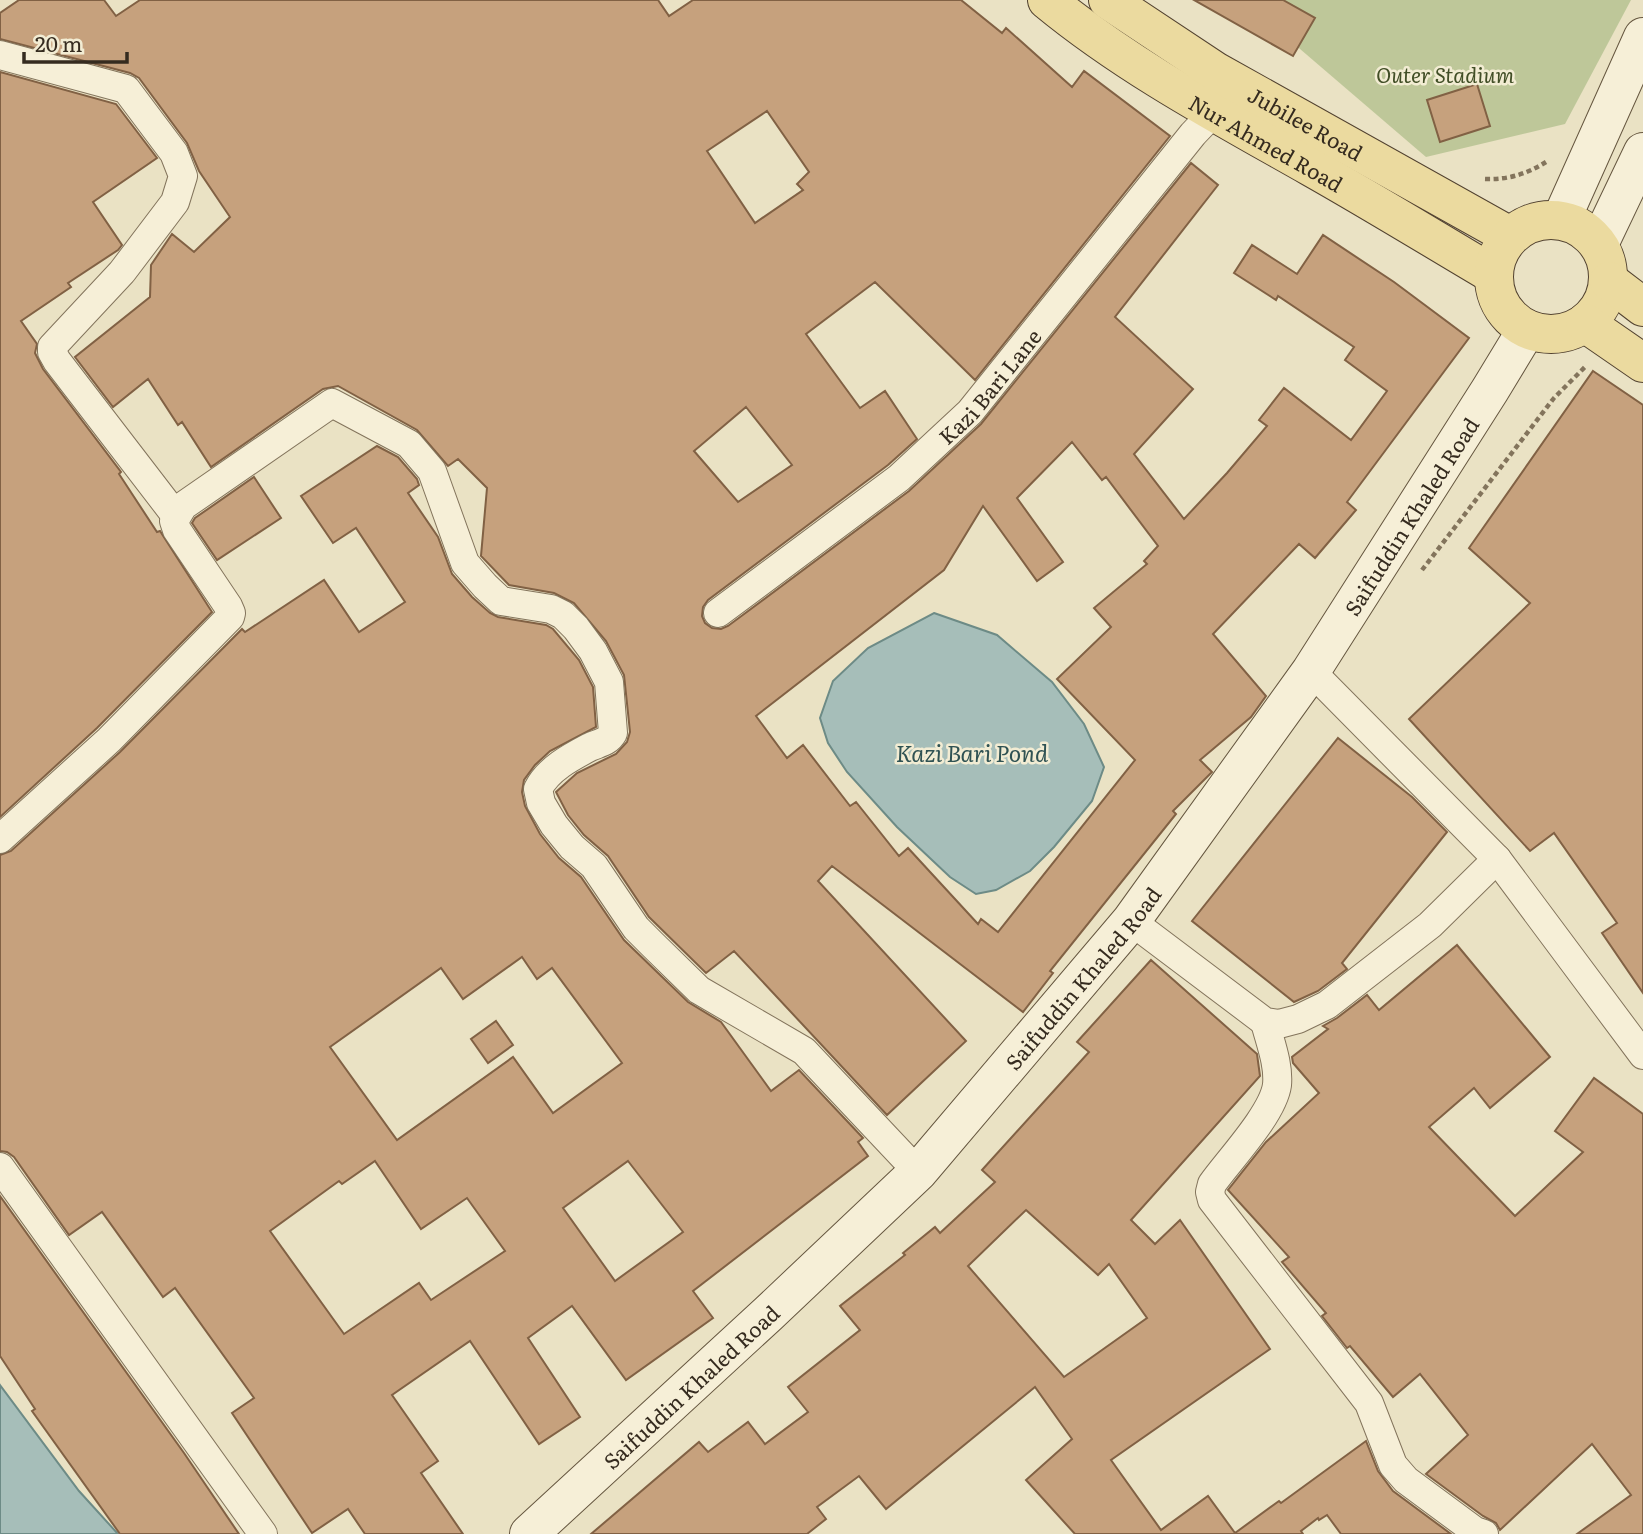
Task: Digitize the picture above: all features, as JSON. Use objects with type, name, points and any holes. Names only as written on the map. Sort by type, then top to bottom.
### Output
[{"type":"main road","name":"Nur Ahmed Road","points":[[1047,0],[1086,32],[1214,112],[1335,180],[1494,275]]},
{"type":"main road","name":"Jubilee Road","points":[[1108,0],[1215,71],[1510,236]]},
{"type":"main road","points":[[1562,220],[1643,37]]},
{"type":"main road","points":[[1599,244],[1643,152]]},
{"type":"main road","points":[[1543,220],[1562,220],[1589,233],[1599,244],[1605,256],[1609,281],[1601,304],[1585,323],[1556,334],[1527,329],[1513,320],[1502,307],[1496,292],[1494,275],[1496,261],[1510,236],[1525,226],[1543,220]]},
{"type":"main road","points":[[1609,281],[1643,307]]},
{"type":"main road","points":[[1585,323],[1643,363]]},
{"type":"main road","name":"Saifuddin Khaled Road","points":[[529,1534],[918,1172],[1131,921],[1311,671],[1527,329]]},
{"type":"street","points":[[0,55],[126,89],[174,153],[183,176],[175,202],[122,272],[52,346],[52,352],[176,516]]},
{"type":"street","name":"Kazi Bari Lane","points":[[718,613],[899,478],[970,412],[1193,134],[1214,112]]},
{"type":"street","points":[[0,839],[109,740],[230,617],[228,606],[177,530],[174,522],[183,506],[332,403],[409,444],[432,471],[465,563],[501,601],[551,609],[563,615],[593,651],[608,682],[613,721],[611,738],[555,769],[538,789],[541,803],[554,825],[572,847],[594,866],[636,928],[699,990],[804,1051],[918,1172]]},
{"type":"street","points":[[1311,671],[1497,859],[1643,1055]]},
{"type":"street","points":[[1131,921],[1265,1022],[1279,1024],[1327,1005],[1430,925],[1497,859]]},
{"type":"street","points":[[1265,1022],[1276,1066],[1277,1087],[1263,1117],[1212,1184],[1212,1200],[1369,1402],[1392,1465],[1406,1480],[1475,1531],[1484,1534]]},
{"type":"street","points":[[0,1167],[263,1534]]},
{"type":"path","points":[[1477,179],[1501,180],[1533,170],[1552,158]]},
{"type":"green space","name":"Outer Stadium","points":[[1243,0],[1631,0],[1565,124],[1426,157]]},
{"type":"water","name":"Kazi Bari Pond","points":[[934,613],[997,635],[1052,682],[1084,724],[1104,767],[1092,801],[1030,871],[996,890],[976,894],[950,877],[897,827],[847,772],[828,743],[820,718],[833,681],[868,648]]},
{"type":"water","points":[[0,1385],[79,1491],[118,1534],[0,1534]]},
{"type":"building","points":[[19,0],[104,0],[116,16],[140,0],[658,0],[669,16],[693,0],[961,0],[1002,33],[1006,28],[1072,87],[1084,71],[1170,136],[975,380],[875,282],[806,334],[860,408],[885,391],[917,439],[888,465],[708,600],[703,607],[702,616],[705,623],[712,628],[721,629],[728,626],[909,491],[981,424],[1191,163],[1218,185],[1115,317],[1193,389],[1134,454],[1184,519],[1267,426],[1259,420],[1284,388],[1351,440],[1387,391],[1345,360],[1354,347],[1278,296],[1276,300],[1234,273],[1252,245],[1297,274],[1323,235],[1394,282],[1469,338],[1347,502],[1356,510],[1315,558],[1299,544],[1213,634],[1266,696],[1251,717],[1200,760],[1212,772],[1173,811],[1176,814],[1050,971],[1053,973],[1023,1012],[832,866],[818,881],[966,1041],[887,1115],[734,951],[706,973],[649,917],[608,856],[584,835],[568,815],[556,792],[577,773],[616,754],[627,742],[630,732],[624,675],[606,641],[574,603],[554,593],[509,585],[481,556],[487,488],[458,459],[448,466],[417,430],[338,386],[323,389],[211,467],[182,422],[178,425],[148,379],[113,407],[75,357],[150,297],[151,265],[172,234],[194,252],[230,217],[199,171],[187,143],[139,78],[130,73],[0,39],[0,13]],"holes":[[[767,111],[809,172],[797,184],[803,190],[755,223],[707,151]],[[746,407],[792,465],[738,502],[694,451]],[[1072,442],[1102,480],[1106,477],[1158,546],[1144,561],[1147,564],[1094,608],[1111,627],[1057,679],[1135,760],[998,932],[981,919],[978,924],[908,848],[899,856],[856,802],[850,806],[803,745],[787,758],[756,716],[944,570],[983,506],[1037,581],[1063,562],[1017,498]]]},
{"type":"building","points":[[1194,0],[1283,0],[1315,18],[1293,56]]},
{"type":"building","points":[[0,72],[116,104],[157,158],[93,202],[122,245],[118,250],[68,283],[71,287],[21,321],[37,344],[35,353],[43,369],[121,472],[119,474],[157,532],[160,531],[212,612],[97,728],[0,817]]},
{"type":"building","points":[[1477,84],[1490,126],[1440,142],[1427,100]]},
{"type":"building","points":[[1593,371],[1643,405],[1643,993],[1602,933],[1617,923],[1554,833],[1530,851],[1409,719],[1530,603],[1469,548]]},
{"type":"building","points":[[377,446],[398,457],[419,485],[408,493],[438,537],[452,574],[472,597],[498,617],[546,625],[553,629],[579,660],[593,687],[596,727],[550,751],[524,780],[522,792],[525,806],[540,834],[559,858],[581,877],[624,940],[688,1002],[721,1022],[771,1091],[799,1070],[863,1138],[858,1142],[868,1156],[693,1291],[713,1318],[626,1380],[572,1306],[528,1338],[580,1417],[539,1444],[470,1341],[392,1395],[438,1461],[421,1473],[463,1534],[365,1534],[348,1509],[312,1533],[232,1413],[254,1398],[175,1288],[163,1297],[102,1212],[69,1235],[14,1157],[0,1151],[0,855],[11,851],[120,752],[242,629],[245,632],[324,580],[359,632],[405,602],[356,528],[333,543],[301,496]],"holes":[[[522,957],[537,979],[552,968],[622,1063],[553,1113],[513,1057],[397,1140],[330,1047],[441,968],[463,999]],[[375,1161],[421,1229],[467,1198],[505,1251],[431,1300],[419,1283],[344,1334],[270,1231],[339,1181],[342,1184]],[[628,1161],[683,1232],[615,1281],[563,1208]]]},
{"type":"building","points":[[254,477],[281,518],[217,560],[192,523],[195,518]]},
{"type":"building","points":[[1338,738],[1412,797],[1447,832],[1342,963],[1347,969],[1318,991],[1294,1002],[1192,921]]},
{"type":"building","points":[[1457,945],[1550,1057],[1490,1108],[1474,1088],[1429,1127],[1515,1216],[1583,1152],[1555,1131],[1594,1078],[1643,1114],[1643,1534],[1577,1534],[1631,1495],[1592,1444],[1500,1530],[1496,1523],[1426,1474],[1468,1435],[1420,1374],[1393,1397],[1350,1346],[1347,1348],[1322,1316],[1326,1313],[1282,1262],[1289,1257],[1228,1190],[1266,1142],[1319,1093],[1293,1063],[1292,1057],[1328,1029],[1323,1026],[1367,995],[1379,1010]]},
{"type":"building","points":[[1151,960],[1257,1054],[1260,1076],[1131,1220],[1155,1244],[1180,1220],[1270,1349],[1111,1460],[1161,1530],[1208,1496],[1235,1533],[1366,1441],[1378,1471],[1393,1491],[1451,1534],[1341,1534],[1327,1515],[1319,1520],[1318,1518],[1301,1531],[1303,1534],[1075,1534],[1026,1480],[1072,1439],[1035,1387],[886,1509],[859,1476],[817,1507],[826,1519],[807,1534],[591,1534],[699,1442],[708,1452],[748,1422],[765,1444],[808,1412],[788,1387],[860,1330],[840,1306],[905,1255],[903,1253],[935,1227],[940,1233],[995,1182],[982,1170],[1089,1052],[1077,1042]],"holes":[[[1026,1210],[1098,1275],[1109,1264],[1147,1318],[1064,1377],[968,1266]]]},
{"type":"building","points":[[496,1021],[513,1045],[488,1063],[471,1039]]},
{"type":"building","points":[[0,1196],[239,1534],[120,1534],[32,1411],[35,1409],[0,1356]]}]
